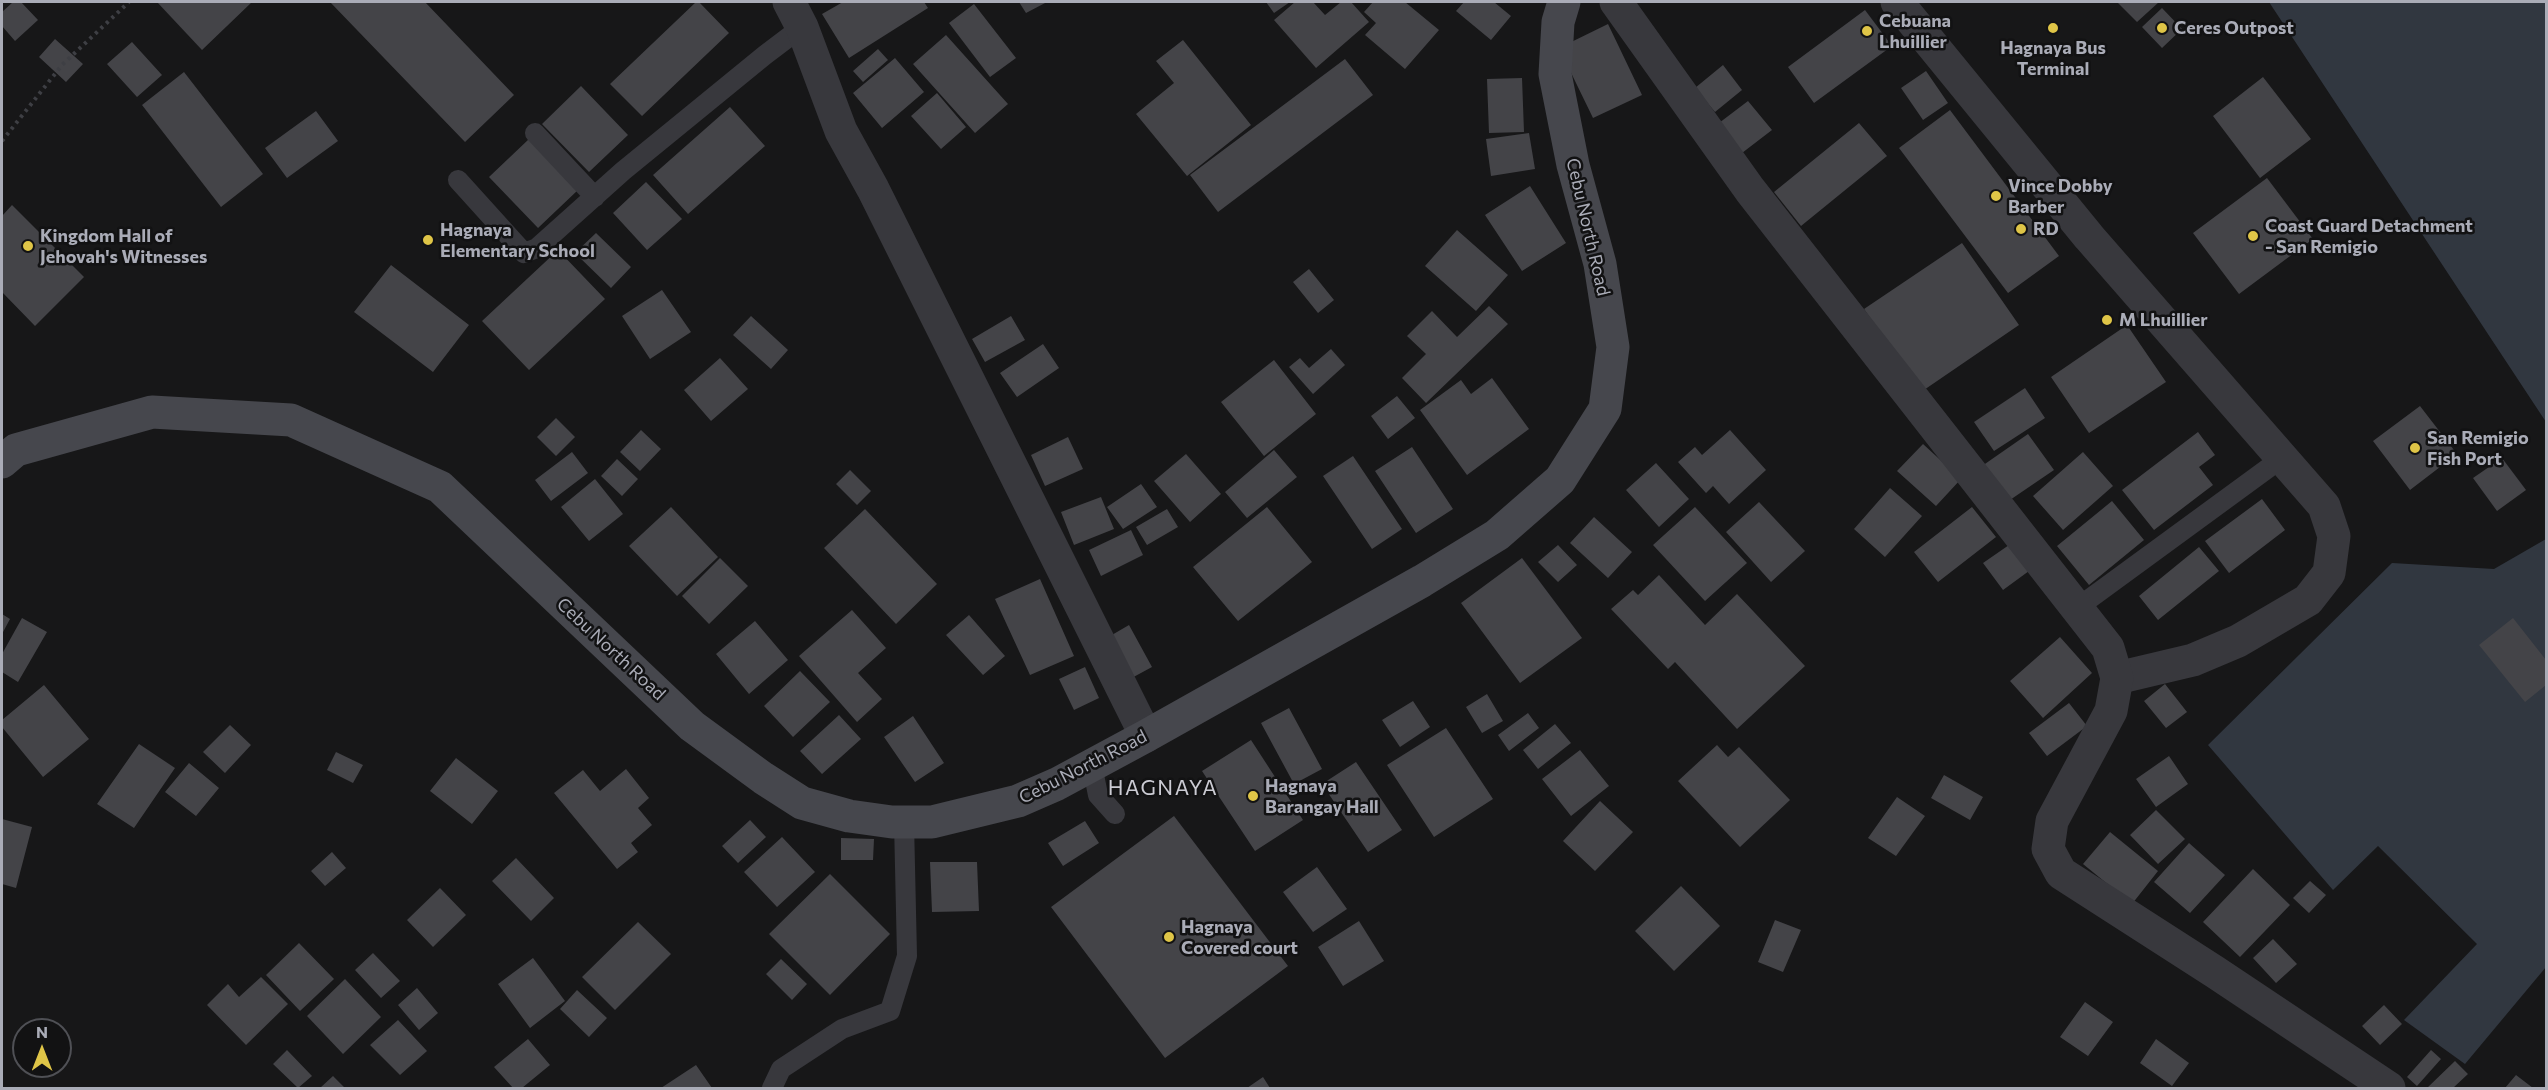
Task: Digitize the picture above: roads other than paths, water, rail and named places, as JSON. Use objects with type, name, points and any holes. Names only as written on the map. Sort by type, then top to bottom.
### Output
[{"type":"main road","name":"Cebu North Road","points":[[2,462],[16,450],[152,412],[291,420],[440,487],[692,726],[763,778],[802,803],[849,816],[904,822],[932,822],[1018,801],[1146,736],[1422,581],[1497,535],[1560,480],[1605,409],[1613,347],[1600,264],[1573,165],[1555,74],[1558,22],[1564,2]]},
{"type":"street","points":[[1616,2],[1750,190],[2108,648],[2117,678],[2111,711],[2052,821],[2048,849],[2061,873],[2390,1089]]},
{"type":"street","points":[[1897,2],[2089,237],[2324,506],[2334,536],[2329,573],[2308,600],[2229,645],[2193,660],[2117,678]]},
{"type":"street","points":[[796,14],[841,131],[873,189],[1146,736]]},
{"type":"lane","points":[[458,180],[524,253],[537,248],[594,197],[756,62],[796,14]]},
{"type":"lane","points":[[535,133],[594,197]]},
{"type":"lane","points":[[2077,608],[2282,458]]},
{"type":"lane","points":[[1092,765],[1098,795],[1115,814]]},
{"type":"lane","points":[[772,1089],[781,1070],[842,1029],[890,1011],[907,956],[904,822]]},
{"type":"place","name":"Hagnaya Bus Terminal","points":[[2053,28]]},
{"type":"place","name":"Ceres Outpost","points":[[2162,28]]},
{"type":"place","name":"Cebuana Lhuillier","points":[[1867,31]]},
{"type":"place","name":"Vince Dobby Barber","points":[[1996,196]]},
{"type":"place","name":"RD","points":[[2021,229]]},
{"type":"place","name":"Coast Guard Detachment - San Remigio","points":[[2253,236]]},
{"type":"place","name":"Hagnaya Elementary School","points":[[428,240]]},
{"type":"place","name":"Kingdom Hall of Jehovah's Witnesses","points":[[28,246]]},
{"type":"place","name":"M Lhuillier","points":[[2107,320]]},
{"type":"place","name":"San Remigio Fish Port","points":[[2415,448]]},
{"type":"place","name":"Hagnaya Barangay Hall","points":[[1253,796]]},
{"type":"place","name":"Hagnaya Covered court","points":[[1169,937]]},
{"type":"district","name":"HAGNAYA","points":[[1163,788]]}]
